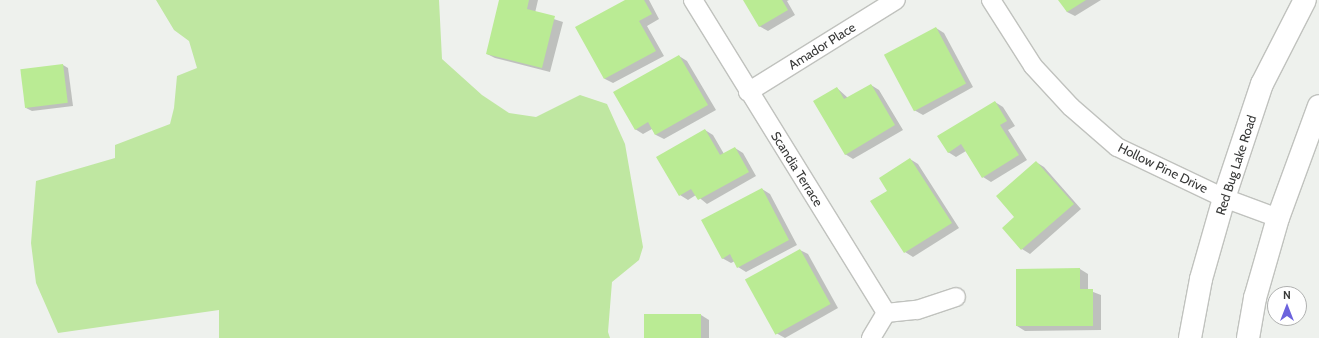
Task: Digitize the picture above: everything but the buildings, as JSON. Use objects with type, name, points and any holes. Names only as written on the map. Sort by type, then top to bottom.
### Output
[{"type":"main road","name":"Red Bug Lake Road","points":[[1190,338],[1201,280],[1224,198],[1262,84],[1305,0]]},
{"type":"main road","points":[[1248,338],[1256,298],[1278,218],[1319,106]]},
{"type":"street","name":"Scandia Terrace","points":[[693,0],[748,92],[886,313]]},
{"type":"street","name":"Amador Place","points":[[748,92],[896,0]]},
{"type":"street","name":"Hollow Pine Drive","points":[[991,0],[1033,66],[1071,107],[1117,147],[1224,198],[1278,218]]},
{"type":"street","points":[[871,338],[886,313],[917,310],[956,296]]},
{"type":"green space","points":[[156,0],[439,0],[442,59],[482,95],[509,113],[536,117],[580,95],[607,104],[625,144],[643,247],[639,260],[612,282],[608,332],[610,338],[219,338],[219,310],[58,333],[36,283],[31,243],[36,181],[115,158],[115,145],[170,124],[174,108],[177,76],[197,68],[189,41],[174,30]]}]
